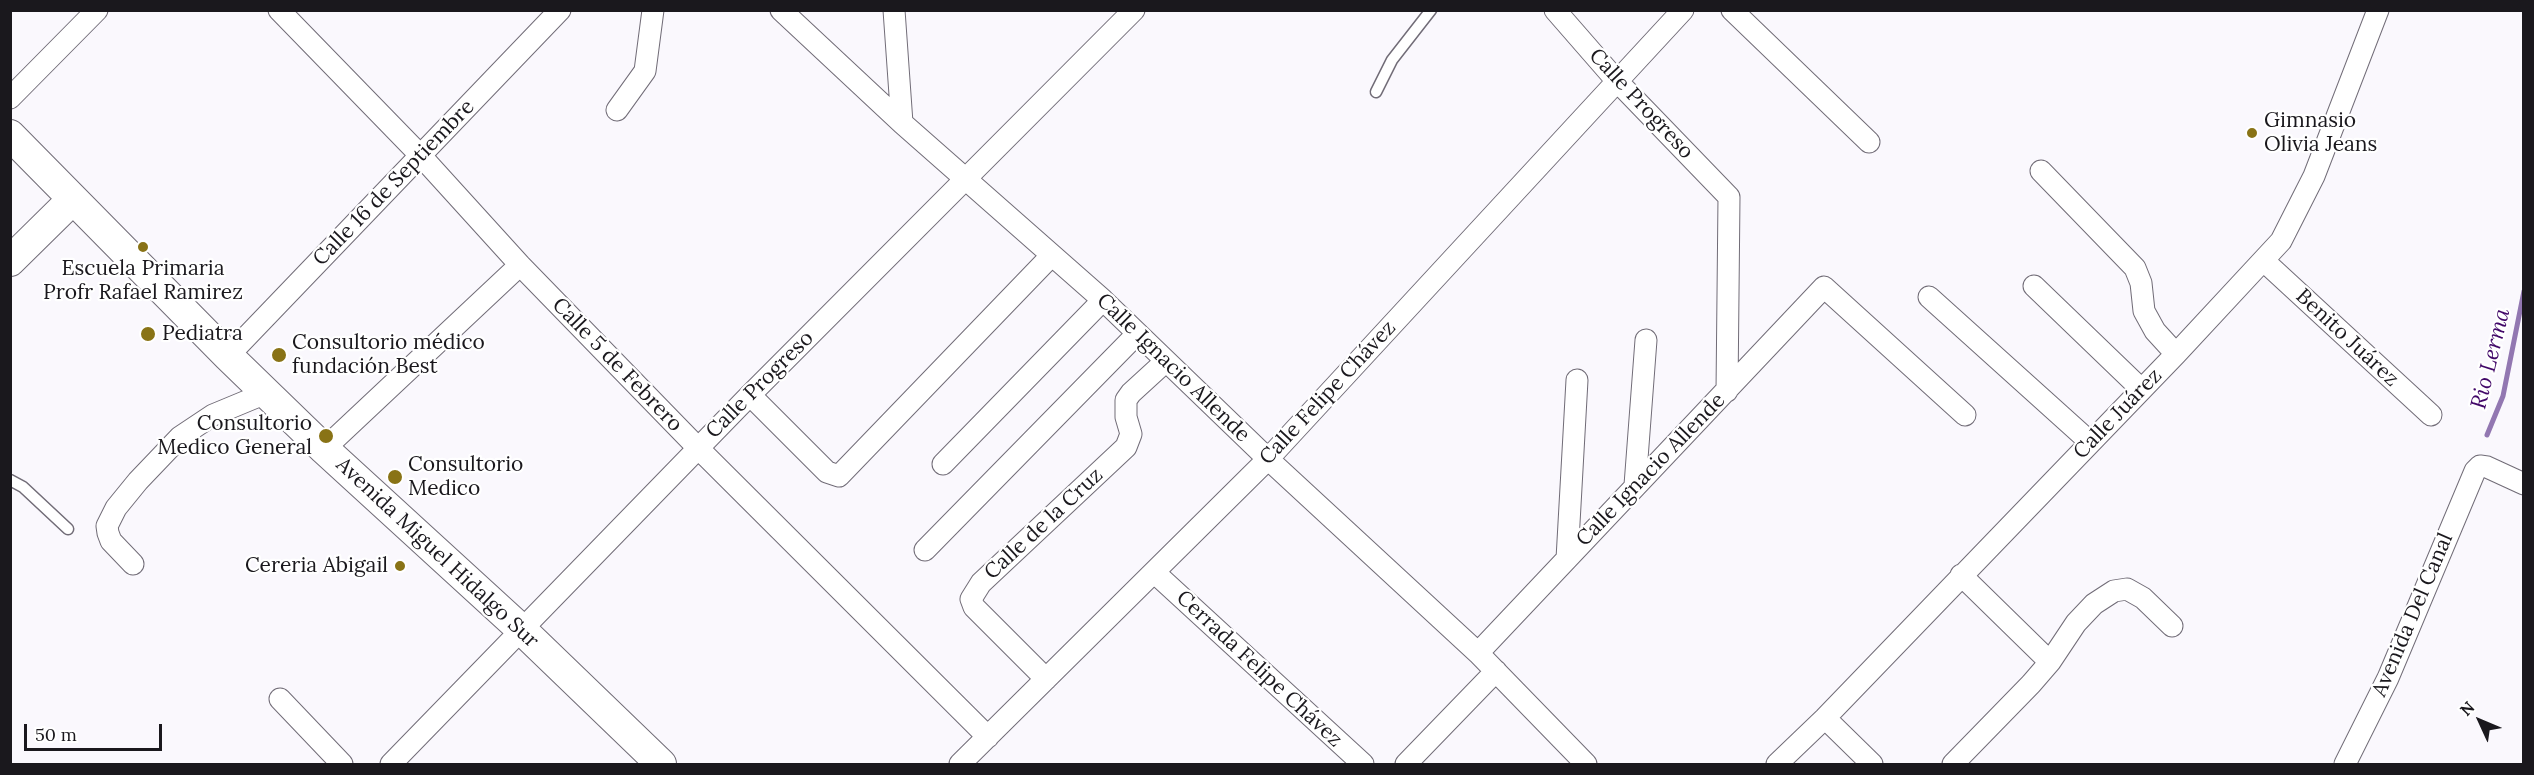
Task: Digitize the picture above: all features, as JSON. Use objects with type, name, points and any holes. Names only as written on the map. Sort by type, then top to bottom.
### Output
[{"type":"main road","name":"Avenida Miguel Hidalgo Sur","points":[[10,135],[228,356],[324,449],[523,631],[661,765]]},
{"type":"main road","points":[[10,261],[74,199]]},
{"type":"street","points":[[10,98],[97,10]]},
{"type":"street","name":"Calle 5 de Febrero","points":[[279,10],[421,156],[520,265],[698,448],[988,737]]},
{"type":"street","name":"Calle 16 de Septiembre","points":[[228,356],[560,10]]},
{"type":"street","points":[[617,110],[645,71],[653,10]]},
{"type":"street","name":"Calle Ignacio Allende","points":[[781,10],[902,123],[1103,300],[1268,459],[1478,653],[1586,765]]},
{"type":"street","points":[[894,10],[902,123]]},
{"type":"street","name":"Calle Progreso","points":[[392,765],[750,395],[1134,10]]},
{"type":"street","name":"Calle Progreso","points":[[1555,10],[1616,80],[1728,197],[1727,391]]},
{"type":"street","name":"Calle Felipe Chávez","points":[[960,765],[1268,459],[1683,10]]},
{"type":"street","points":[[1732,10],[1869,142]]},
{"type":"street","name":"Calle Juárez","points":[[1776,765],[1825,718],[2264,261],[2286,233],[2314,176],[2378,10]]},
{"type":"street","points":[[2041,171],[2135,268],[2141,283],[2145,311],[2149,321],[2176,354]]},
{"type":"street","points":[[750,395],[827,472],[839,476],[1052,255]]},
{"type":"street","name":"Benito Juárez","points":[[2264,261],[2431,415]]},
{"type":"street","points":[[324,449],[520,265]]},
{"type":"street","points":[[2034,286],[2141,389]]},
{"type":"street","name":"Calle Ignacio Allende","points":[[1478,653],[1824,287],[1965,415]]},
{"type":"street","points":[[1929,297],[2090,442]]},
{"type":"street","points":[[943,464],[1103,300]]},
{"type":"street","points":[[925,550],[1137,334]]},
{"type":"street","points":[[1635,485],[1646,340]]},
{"type":"street","name":"Calle de la Cruz","points":[[1046,680],[974,607],[971,599],[974,591],[1126,447],[1131,434],[1125,407],[1126,400],[1166,362]]},
{"type":"street","points":[[1567,559],[1577,380]]},
{"type":"street","points":[[132,564],[111,540],[108,533],[107,526],[116,508],[180,437],[213,415],[267,393]]},
{"type":"street","name":"Avenida Del Canal","points":[[2345,765],[2388,678],[2475,471],[2480,466],[2487,467],[2523,484]]},
{"type":"street","name":"Cerrada Felipe Chávez","points":[[1155,573],[1363,765]]},
{"type":"street","points":[[1961,575],[2050,662]]},
{"type":"street","points":[[1953,765],[2050,662],[2076,623],[2094,604],[2114,591],[2127,589],[2144,598],[2172,626]]},
{"type":"street","points":[[1406,765],[1496,671]]},
{"type":"street","points":[[280,699],[342,765]]},
{"type":"street","points":[[1825,718],[1869,763]]},
{"type":"lane","points":[[1376,92],[1392,60],[1431,10]]},
{"type":"lane","points":[[10,480],[23,487],[68,529]]},
{"type":"waterway","name":"Rio Lerma","points":[[2487,435],[2503,396],[2524,291]]},
{"type":"place","name":"Gimnasio Olivia Jeans","points":[[2252,133]]},
{"type":"place","name":"Escuela Primaria Profr Rafael Ramirez","points":[[143,247]]},
{"type":"place","name":"Pediatra","points":[[148,334]]},
{"type":"place","name":"Consultorio médico fundación Best","points":[[279,355]]},
{"type":"place","name":"Consultorio Medico General","points":[[326,436]]},
{"type":"place","name":"Consultorio Medico","points":[[395,477]]},
{"type":"place","name":"Cereria Abigail","points":[[400,566]]}]
